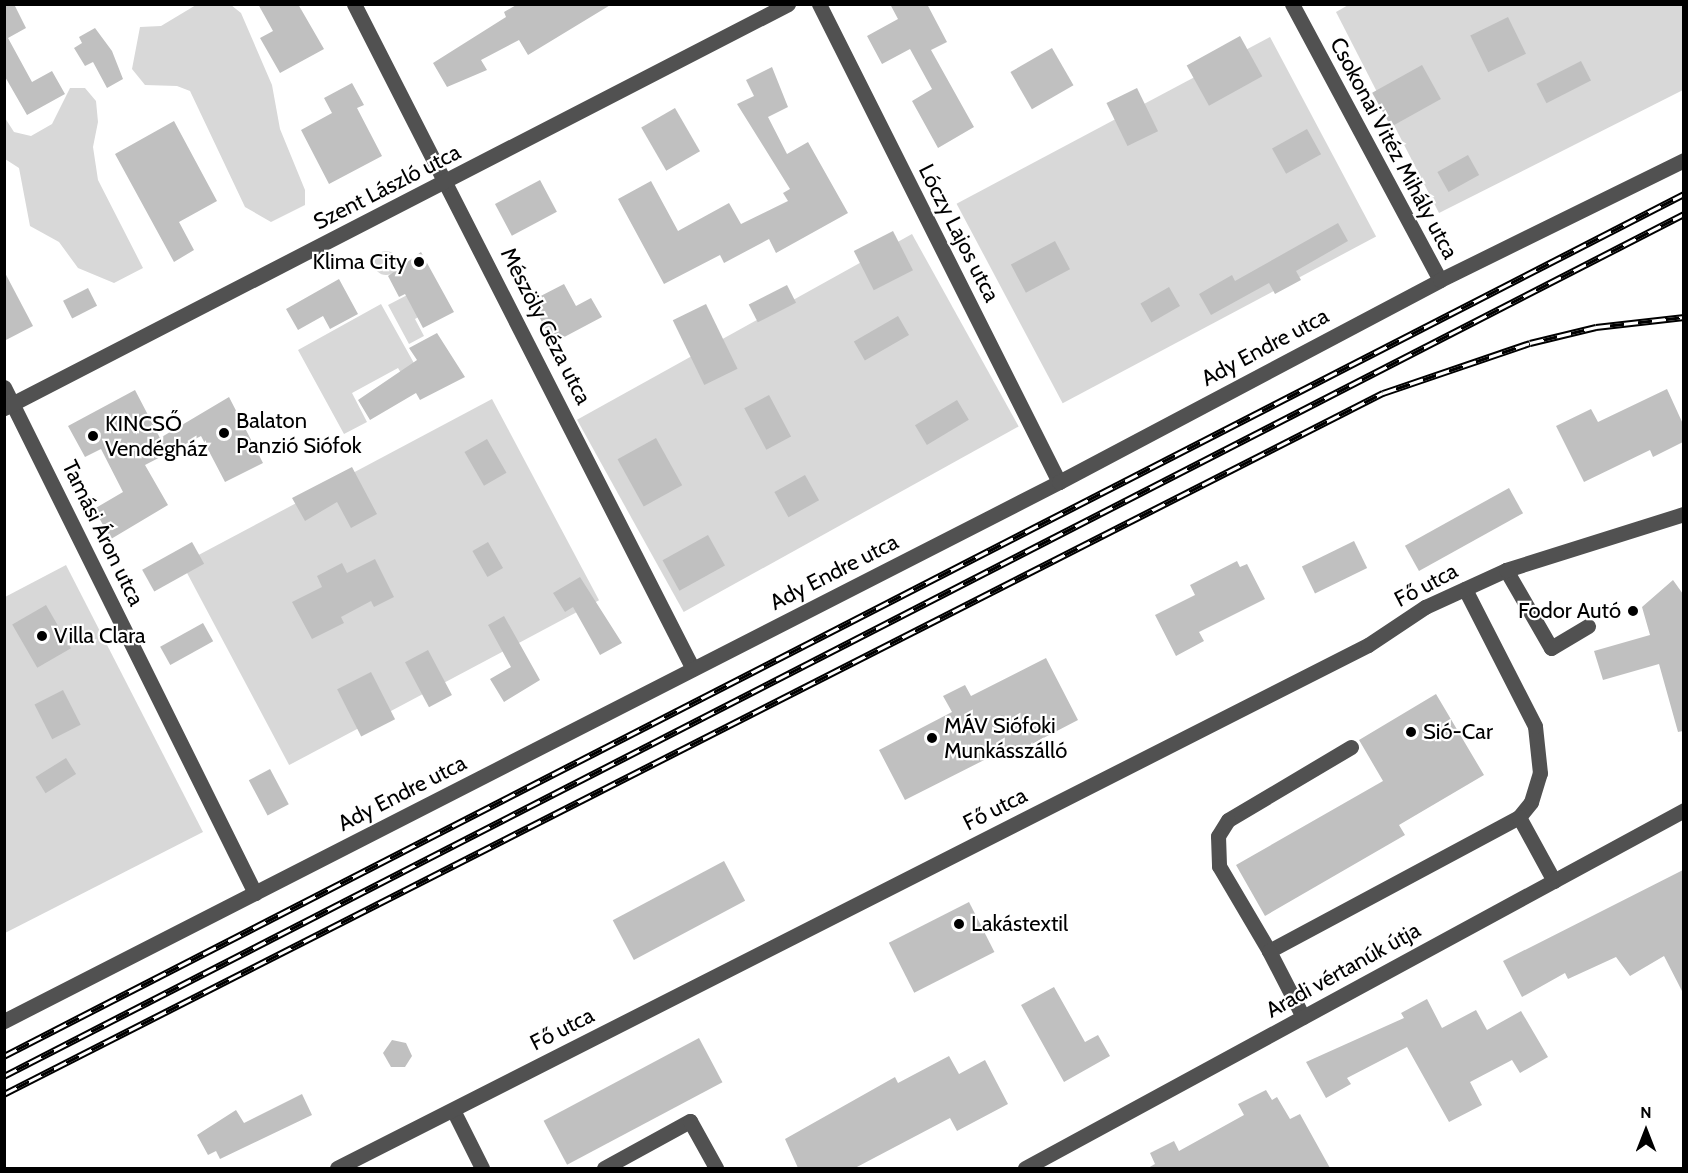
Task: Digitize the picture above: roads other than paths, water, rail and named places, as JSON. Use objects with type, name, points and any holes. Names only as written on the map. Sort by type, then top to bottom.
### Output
[{"type":"street","name":"Mészöly Géza utca","points":[[354,4],[448,181],[693,669]]},
{"type":"street","name":"Szent László utca","points":[[9,405],[788,4]]},
{"type":"street","name":"Lóczy Lajos utca","points":[[819,4],[1059,482]]},
{"type":"street","name":"Csokonai Vitéz Mihály utca","points":[[1292,4],[1440,280]]},
{"type":"street","name":"Ady Endre utca","points":[[4,1021],[1059,482],[1440,280],[1683,160]]},
{"type":"street","name":"Tamási Áron utca","points":[[4,387],[9,405],[255,893]]},
{"type":"street","name":"Fő utca","points":[[337,1168],[1368,645],[1425,607],[1506,570],[1683,514]]},
{"type":"street","points":[[1506,570],[1551,648],[1588,626]]},
{"type":"street","points":[[1269,951],[1519,817],[1540,773],[1535,726],[1465,588]]},
{"type":"street","points":[[1303,1017],[1269,951],[1219,866],[1218,836],[1228,820],[1351,747]]},
{"type":"street","name":"Aradi vértanúk útja","points":[[1024,1168],[1683,810]]},
{"type":"street","points":[[1519,817],[1554,881]]},
{"type":"street","points":[[453,1110],[482,1168]]},
{"type":"street","points":[[601,1168],[690,1120],[716,1168]]},
{"type":"railway","points":[[4,1056],[1684,194]]},
{"type":"railway","points":[[4,1076],[1684,214]]},
{"type":"railway","points":[[4,1094],[1383,393],[1530,343],[1596,327],[1684,317]]},
{"type":"place","name":"Klima City","points":[[419,262]]},
{"type":"place","name":"Balaton Panzió Siófok","points":[[224,433]]},
{"type":"place","name":"KINCSŐ Vendégház","points":[[93,436]]},
{"type":"place","name":"Fodor Autó","points":[[1633,611]]},
{"type":"place","name":"Villa Clara","points":[[42,636]]},
{"type":"place","name":"Sió-Car","points":[[1411,732]]},
{"type":"place","name":"MÁV Siófoki Munkásszálló","points":[[932,738]]},
{"type":"place","name":"Lakástextil","points":[[959,924]]}]
